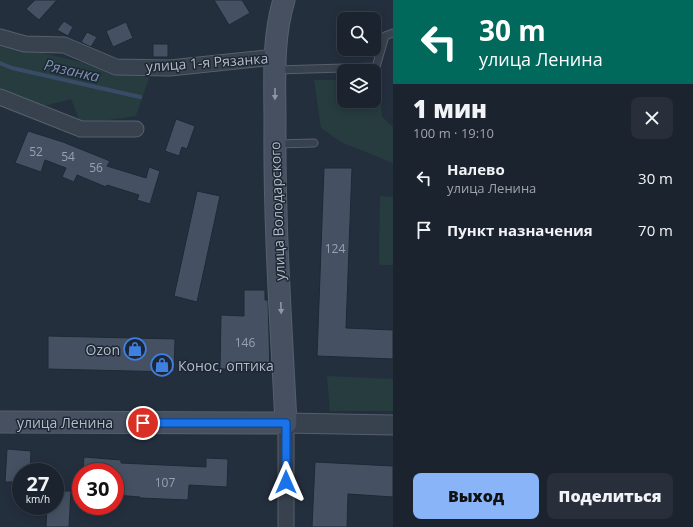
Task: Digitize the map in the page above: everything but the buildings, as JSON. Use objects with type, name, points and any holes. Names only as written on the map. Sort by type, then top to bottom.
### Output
[{"type":"main road","name":"улица Володарского","points":[[284,0],[281,10],[275,63],[275,144],[286,423]]},
{"type":"main road","name":"улица Ленина","points":[[0,422],[286,423]]},
{"type":"street","name":"улица 1-я Рязанка","points":[[0,37],[25,44],[64,45],[116,66],[170,68],[275,63]]},
{"type":"street","points":[[0,97],[81,129],[136,129]]},
{"type":"street","points":[[286,423],[286,527]]},
{"type":"street","name":"улица Ленина","points":[[286,423],[393,425]]},
{"type":"lane","points":[[275,63],[376,67],[385,36],[393,33]]},
{"type":"lane","points":[[275,144],[314,143]]},
{"type":"green space","points":[[0,43],[149,78],[136,116],[81,124],[71,99],[40,107],[0,93]]},
{"type":"green space","points":[[314,80],[337,80],[337,108],[381,108],[382,117],[393,127],[393,163],[341,142],[321,128]]},
{"type":"green space","points":[[380,196],[393,197],[393,265],[379,265]]},
{"type":"green space","points":[[327,376],[393,379],[393,411],[330,411]]},
{"type":"waterway","name":"Рязанка","points":[[0,63],[12,68],[140,97]]},
{"type":"place","name":"Ozon","points":[[135,349]]},
{"type":"place","name":"Конос, оптика","points":[[162,365]]},
{"type":"route","points":[[143,423],[286,423],[286,482]]}]
